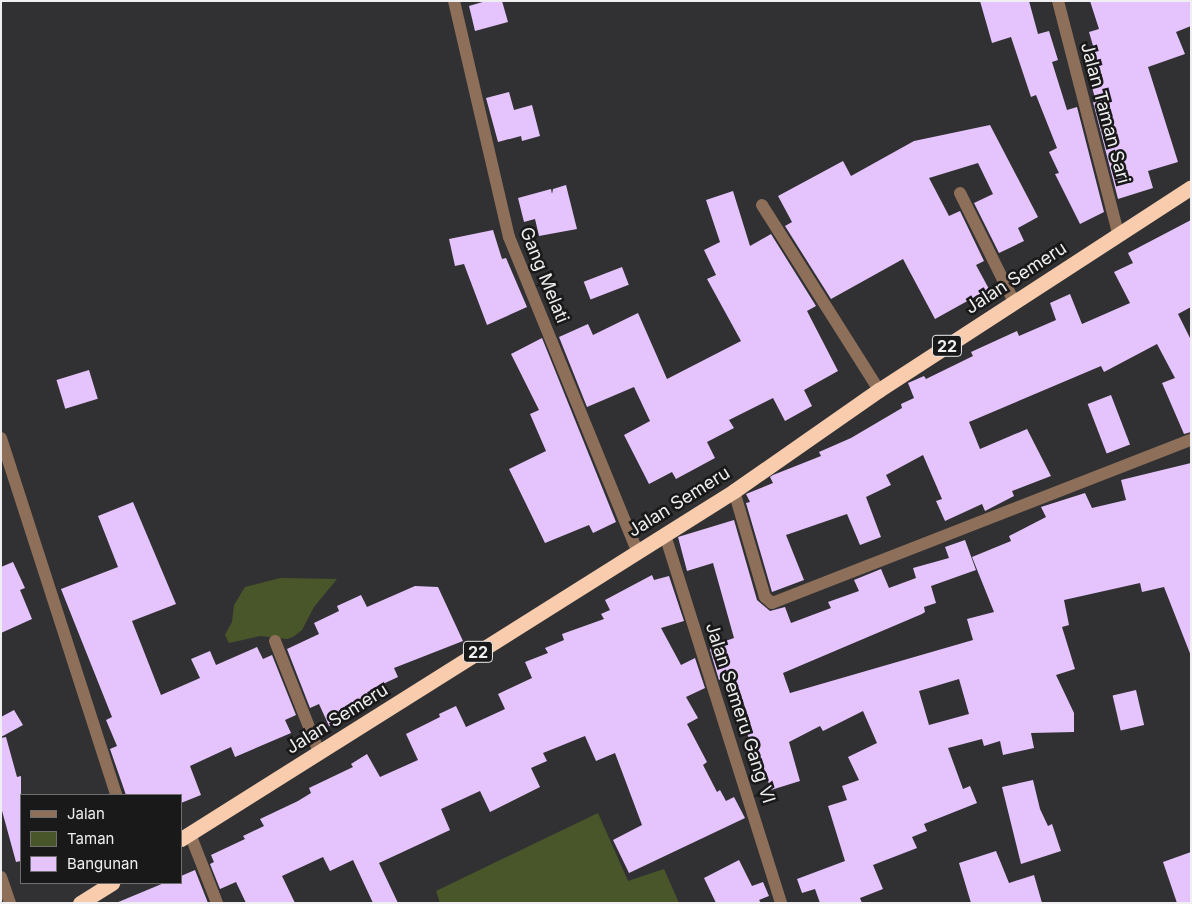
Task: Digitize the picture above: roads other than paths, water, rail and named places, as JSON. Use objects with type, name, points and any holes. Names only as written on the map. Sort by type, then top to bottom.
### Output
[{"type":"highway","name":"Jalan Semeru","points":[[186,836],[734,491],[879,390],[1118,233],[1191,188]]},
{"type":"highway","points":[[80,903],[110,884]]},
{"type":"street","name":"Gang Melati","points":[[454,1],[509,236],[637,551]]},
{"type":"street","name":"Jalan Taman Sari","points":[[1058,1],[1118,233]]},
{"type":"street","points":[[960,192],[1014,302]]},
{"type":"street","points":[[762,205],[879,390]]},
{"type":"street","points":[[1,438],[116,794]]},
{"type":"street","points":[[734,491],[765,597],[772,603],[1191,440]]},
{"type":"street","name":"Jalan Semeru Gang VI","points":[[664,535],[781,903]]},
{"type":"street","points":[[275,641],[319,752]]},
{"type":"street","points":[[186,836],[217,903]]},
{"type":"street","points":[[1,877],[10,903]]}]
